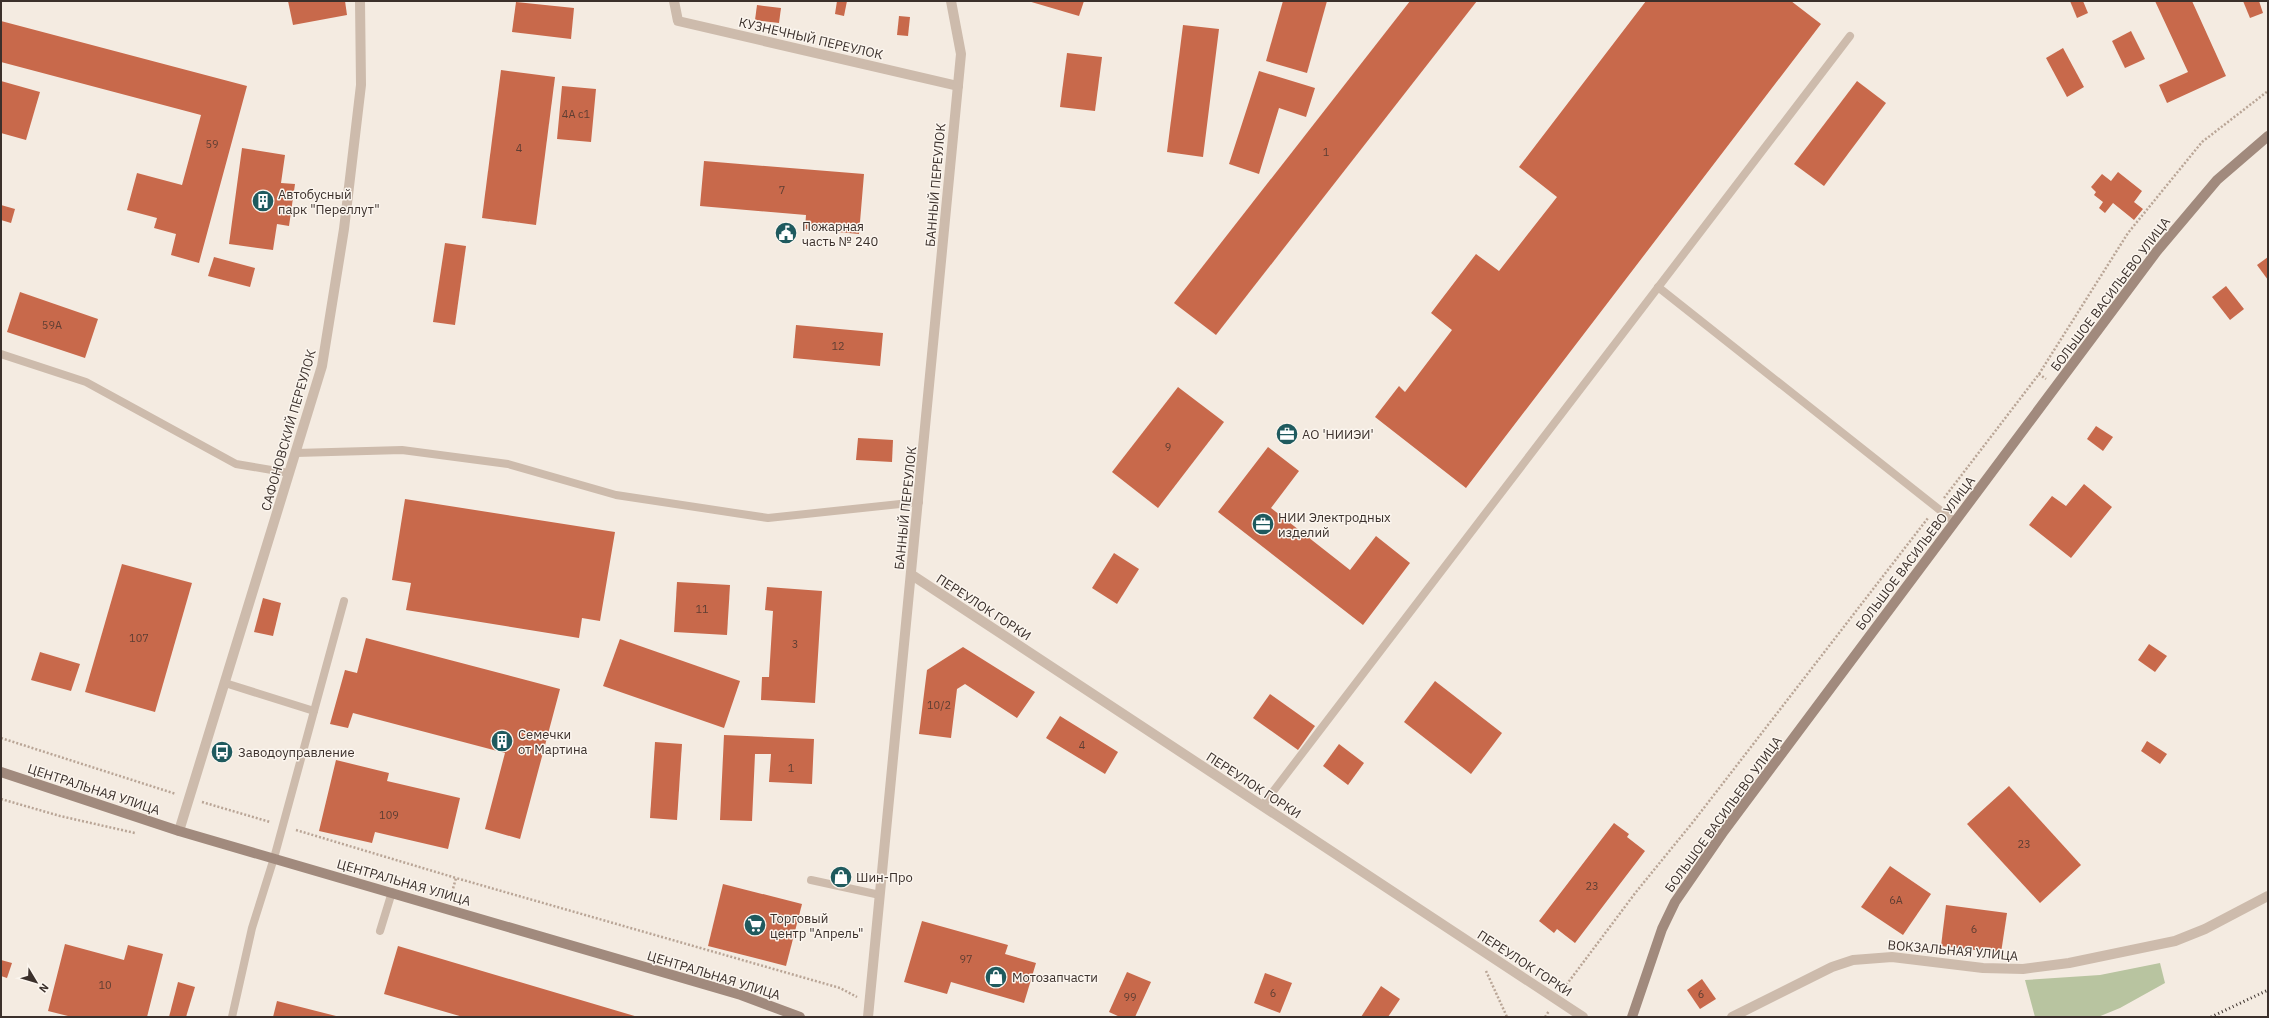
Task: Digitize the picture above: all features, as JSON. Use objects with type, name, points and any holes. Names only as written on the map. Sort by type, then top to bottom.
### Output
[{"type":"main road","name":"БОЛЬШОЕ ВАСИЛЬЕВО УЛИЦА","points":[[1632,1017],[1662,929],[1675,902],[1724,831],[2157,251],[2187,213],[2217,180],[2268,136]]},
{"type":"main road","name":"ЦЕНТРАЛЬНАЯ УЛИЦА","points":[[1,772],[179,830],[741,995],[800,1017]]},
{"type":"street","name":"САФОНОВСКИЙ ПЕРЕУЛОК","points":[[179,830],[322,366],[344,229],[361,85],[360,1]]},
{"type":"street","name":"КУЗНЕЧНЫЙ ПЕРЕУЛОК","points":[[674,1],[678,21],[958,86]]},
{"type":"street","name":"БАННЫЙ ПЕРЕУЛОК","points":[[868,1017],[912,576],[961,54],[951,1]]},
{"type":"street","name":"ПЕРЕУЛОК ГОРКИ","points":[[912,576],[1583,1017]]},
{"type":"street","name":"ВОКЗАЛЬНАЯ УЛИЦА","points":[[1732,1017],[1832,967],[1853,960],[1892,957],[1983,968],[2023,969],[2069,963],[2175,940],[2204,929],[2268,896]]},
{"type":"lane","points":[[1262,806],[1850,36]]},
{"type":"lane","points":[[1658,287],[1955,522]]},
{"type":"lane","points":[[1,354],[86,382],[236,464],[289,473]]},
{"type":"lane","points":[[296,453],[402,450],[508,464],[616,495],[768,518],[919,502]]},
{"type":"lane","points":[[232,1017],[252,928],[274,858],[344,601]]},
{"type":"lane","points":[[225,683],[314,711]]},
{"type":"lane","points":[[812,880],[880,895]]},
{"type":"lane","points":[[380,931],[392,892]]},
{"type":"path","points":[[1545,1017],[1581,963],[1698,815],[2039,374],[2128,233],[2202,142],[2268,90]]},
{"type":"path","points":[[2039,374],[2056,387]]},
{"type":"path","points":[[1,738],[189,798],[456,878],[840,988],[862,1000]]},
{"type":"path","points":[[447,909],[456,878]]},
{"type":"path","points":[[1476,946],[1507,1017]]},
{"type":"green space","points":[[2160,963],[2165,983],[2120,1008],[2098,1017],[2035,1017],[2025,980],[2100,975]]},
{"type":"building","points":[[288,1],[345,1],[347,15],[293,25]]},
{"type":"building","points":[[837,1],[847,1],[844,16],[835,14]]},
{"type":"building","points":[[1028,1],[1084,1],[1079,16]]},
{"type":"building","points":[[1283,1],[1327,1],[1307,73],[1266,61]]},
{"type":"building","points":[[1410,1],[1477,1],[1216,335],[1174,303]]},
{"type":"building","points":[[1646,1],[1791,1],[1821,24],[1466,488],[1375,417],[1399,386],[1405,392],[1452,330],[1431,313],[1476,254],[1499,271],[1557,197],[1519,167]]},
{"type":"building","points":[[2070,1],[2083,1],[2088,13],[2077,18]]},
{"type":"building","points":[[2155,1],[2192,1],[2226,76],[2167,103],[2159,85],[2188,72]]},
{"type":"building","points":[[2243,1],[2259,1],[2263,13],[2250,18]]},
{"type":"building","points":[[516,2],[574,8],[571,39],[512,32]]},
{"type":"building","points":[[757,5],[781,8],[779,23],[755,20]]},
{"type":"building","points":[[899,16],[910,17],[908,36],[897,35]]},
{"type":"building","points":[[1,21],[247,86],[199,263],[171,255],[176,234],[154,228],[157,218],[127,210],[137,173],[182,185],[201,115],[1,62]]},
{"type":"building","points":[[1183,25],[1219,29],[1203,157],[1167,152]]},
{"type":"building","points":[[2131,31],[2145,59],[2125,68],[2112,41]]},
{"type":"building","points":[[2063,48],[2084,87],[2067,97],[2046,58]]},
{"type":"building","points":[[1067,53],[1102,57],[1095,111],[1060,107]]},
{"type":"building","points":[[501,70],[555,77],[536,225],[482,218]]},
{"type":"building","points":[[1259,71],[1315,88],[1306,117],[1279,108],[1259,174],[1229,164]]},
{"type":"building","points":[[1,81],[40,92],[26,140],[1,133]]},
{"type":"building","points":[[1857,81],[1886,103],[1824,186],[1794,164]]},
{"type":"building","points":[[562,86],[596,89],[591,142],[557,139]]},
{"type":"building","points":[[242,148],[285,155],[281,183],[295,184],[289,226],[277,224],[273,250],[229,244]]},
{"type":"building","points":[[704,161],[864,174],[859,234],[805,229],[806,215],[700,206]]},
{"type":"building","points":[[2118,172],[2142,191],[2134,202],[2143,209],[2134,220],[2113,203],[2105,213],[2099,208],[2103,202],[2094,195],[2096,192],[2091,187],[2102,174],[2111,181]]},
{"type":"building","points":[[1,205],[15,209],[11,223],[1,220]]},
{"type":"building","points":[[445,243],[466,246],[455,325],[433,322]]},
{"type":"building","points":[[214,257],[255,268],[250,287],[208,276]]},
{"type":"building","points":[[2268,257],[2268,280],[2257,265]]},
{"type":"building","points":[[2226,286],[2244,309],[2230,320],[2212,297]]},
{"type":"building","points":[[20,292],[98,319],[85,358],[7,332]]},
{"type":"building","points":[[796,325],[883,333],[880,366],[793,358]]},
{"type":"building","points":[[1178,387],[1224,422],[1158,508],[1112,472]]},
{"type":"building","points":[[2096,426],[2113,437],[2103,451],[2087,439]]},
{"type":"building","points":[[858,438],[893,440],[892,462],[856,460]]},
{"type":"building","name":"НИИ Электродных изделий","points":[[1268,447],[1299,471],[1271,508],[1350,570],[1376,536],[1410,563],[1363,625],[1218,512]]},
{"type":"building","points":[[2084,484],[2112,507],[2071,558],[2029,525],[2052,496],[2066,506]]},
{"type":"building","points":[[405,499],[615,532],[600,621],[582,618],[579,638],[406,610],[411,583],[392,580]]},
{"type":"building","points":[[1114,553],[1139,569],[1117,604],[1092,588]]},
{"type":"building","points":[[122,564],[192,583],[155,712],[85,692]]},
{"type":"building","points":[[677,582],[730,585],[727,635],[674,632]]},
{"type":"building","points":[[767,587],[822,591],[815,703],[761,700],[762,677],[769,677],[773,611],[765,610]]},
{"type":"building","points":[[263,598],[281,603],[273,636],[254,632]]},
{"type":"building","name":"Семечки от Мартина","points":[[366,638],[560,689],[520,839],[485,829],[505,753],[353,713],[348,728],[330,724],[345,670],[357,673]]},
{"type":"building","points":[[620,639],[740,681],[724,728],[603,686]]},
{"type":"building","points":[[2149,644],[2167,656],[2155,672],[2138,660]]},
{"type":"building","points":[[963,647],[1035,692],[1017,718],[965,684],[957,689],[951,738],[919,734],[927,670]]},
{"type":"building","points":[[40,652],[80,664],[71,691],[31,680]]},
{"type":"building","points":[[1435,681],[1502,733],[1471,774],[1404,722]]},
{"type":"building","points":[[1270,694],[1315,726],[1298,750],[1253,718]]},
{"type":"building","points":[[1060,716],[1118,752],[1105,774],[1046,738]]},
{"type":"building","points":[[724,735],[814,739],[812,784],[769,782],[771,754],[755,754],[752,821],[720,820]]},
{"type":"building","points":[[2147,741],[2167,754],[2160,764],[2141,751]]},
{"type":"building","points":[[655,742],[682,744],[677,820],[650,818]]},
{"type":"building","points":[[1339,744],[1364,763],[1348,785],[1323,766]]},
{"type":"building","points":[[336,760],[389,773],[387,781],[460,798],[448,849],[375,832],[372,843],[319,831]]},
{"type":"building","points":[[2009,786],[2081,865],[2040,903],[1967,824]]},
{"type":"building","points":[[1614,823],[1629,834],[1627,837],[1645,851],[1575,943],[1557,929],[1554,933],[1539,921]]},
{"type":"building","points":[[1890,866],[1931,894],[1903,935],[1861,907]]},
{"type":"building","name":"Торговый центр \"Апрель\"","points":[[723,884],[802,904],[786,966],[708,946]]},
{"type":"building","points":[[1946,905],[2007,913],[2001,953],[1941,946]]},
{"type":"building","points":[[922,921],[1008,945],[1005,954],[1036,963],[1024,1003],[951,982],[947,994],[904,982]]},
{"type":"building","points":[[65,944],[124,960],[128,945],[163,954],[147,1017],[72,1017],[48,1011]]},
{"type":"building","points":[[398,946],[638,1017],[463,1017],[384,994]]},
{"type":"building","points":[[1,960],[12,963],[7,978],[1,976]]},
{"type":"building","points":[[1127,972],[1151,982],[1135,1017],[1120,1017],[1109,1012]]},
{"type":"building","points":[[1265,973],[1292,983],[1280,1013],[1254,1003]]},
{"type":"building","points":[[1702,979],[1716,999],[1700,1009],[1687,990]]},
{"type":"building","points":[[178,982],[195,987],[186,1017],[169,1017]]},
{"type":"building","points":[[1381,986],[1400,999],[1388,1017],[1361,1017]]},
{"type":"building","points":[[277,1001],[336,1016],[336,1017],[273,1017]]},
{"type":"railway","points":[[2211,1017],[2268,990]]},
{"type":"place","name":"Автобусный парк \"Переллут\"","points":[[263,201]]},
{"type":"place","name":"Пожарная часть № 240","points":[[786,233]]},
{"type":"place","name":"АО 'НИИЭИ'","points":[[1287,434]]},
{"type":"place","name":"НИИ Электродных изделий","points":[[1263,524]]},
{"type":"place","name":"Семечки от Мартина","points":[[502,741]]},
{"type":"place","name":"Заводоуправление","points":[[222,752]]},
{"type":"place","name":"Шин-Про","points":[[841,877]]},
{"type":"place","name":"Торговый центр \"Апрель\"","points":[[755,925]]},
{"type":"place","name":"Мотозапчасти","points":[[996,977]]}]
